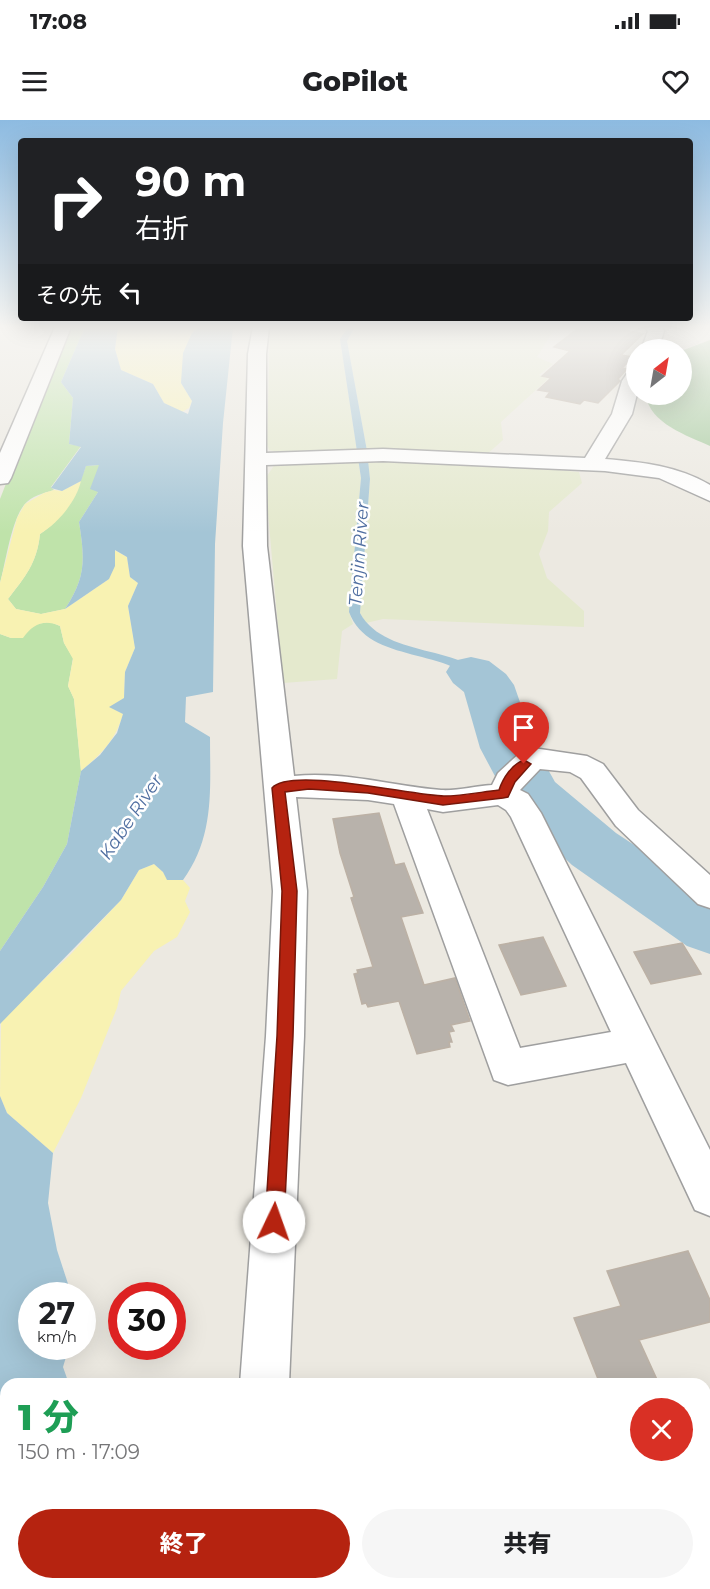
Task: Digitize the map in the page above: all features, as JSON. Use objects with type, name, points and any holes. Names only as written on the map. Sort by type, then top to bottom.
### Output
[{"type":"street","points":[[0,478],[34,396]]},
{"type":"street","points":[[256,396],[255,546],[290,891],[285,1036],[265,1378]]},
{"type":"street","points":[[591,465],[622,414],[626,399]]},
{"type":"street","points":[[255,460],[363,454],[591,465],[662,472],[694,484],[710,494]]},
{"type":"street","points":[[278,788],[309,785],[368,789],[443,801],[503,786],[533,758],[576,763],[592,771],[627,818],[710,895]]},
{"type":"street","points":[[503,786],[525,813],[620,1047],[710,1195]]},
{"type":"street","points":[[406,795],[508,1068],[620,1047]]},
{"type":"green space","points":[[40,396],[71,396],[73,398],[69,444],[81,446],[51,487],[54,490],[30,499],[19,512],[12,531],[0,583],[0,499]]},
{"type":"green space","points":[[268,396],[349,396],[357,451],[278,452],[269,450],[267,444]]},
{"type":"green space","points":[[357,396],[530,396],[501,422],[503,440],[485,456],[367,451]]},
{"type":"green space","points":[[692,396],[710,396],[710,446],[681,433],[654,413],[649,405],[692,405]]},
{"type":"green space","points":[[367,457],[484,463],[579,472],[582,483],[549,512],[548,531],[539,554],[547,578],[584,611],[584,627],[383,619],[366,623],[360,613],[370,479]]},
{"type":"green space","points":[[358,459],[361,478],[349,612],[353,624],[342,631],[337,679],[283,683],[265,479],[277,461]]},
{"type":"green space","points":[[99,465],[98,492],[79,522],[83,558],[80,577],[72,598],[65,609],[41,614],[16,609],[8,599],[33,562],[40,534],[63,513],[86,466]]},
{"type":"green space","points":[[50,622],[60,626],[64,643],[73,658],[68,686],[74,699],[81,771],[67,844],[43,887],[0,951],[0,634],[11,638],[36,624]]},
{"type":"sand","points":[[160,396],[189,396],[192,401],[189,408],[182,412],[164,403]]},
{"type":"sand","points":[[81,481],[75,497],[65,511],[40,534],[33,562],[8,599],[16,609],[41,614],[65,609],[109,579],[114,550],[127,557],[130,577],[138,583],[128,606],[135,648],[125,672],[124,698],[110,707],[123,714],[107,746],[81,771],[74,699],[68,686],[73,659],[64,643],[60,626],[49,623],[39,624],[23,638],[11,638],[0,634],[0,583],[17,518],[25,504],[44,493],[54,490],[62,491]]},
{"type":"sand","points":[[154,864],[168,880],[183,880],[190,888],[185,901],[190,912],[177,937],[154,951],[121,991],[117,1008],[81,1098],[53,1153],[7,1113],[0,1096],[1,1020],[70,955],[121,900],[139,870]]},
{"type":"water","name":"Kabe River","points":[[71,396],[160,396],[164,403],[188,414],[192,401],[189,396],[226,396],[215,544],[213,692],[186,697],[185,722],[210,737],[210,793],[206,829],[201,846],[183,880],[167,880],[163,872],[154,864],[139,870],[121,900],[0,1024],[0,951],[43,887],[67,844],[81,771],[100,755],[117,733],[123,714],[109,707],[124,698],[125,672],[135,648],[128,606],[138,583],[130,577],[127,557],[115,550],[115,566],[109,579],[65,609],[77,587],[82,568],[79,522],[98,492],[90,489],[99,465],[86,466],[81,481],[62,491],[51,488],[81,447],[69,444],[73,398]]},
{"type":"water","points":[[349,396],[357,396],[370,479],[360,613],[373,628],[389,639],[471,665],[488,676],[502,692],[521,745],[502,747],[486,696],[469,676],[452,666],[392,649],[374,641],[359,629],[349,612],[361,478]]},
{"type":"water","points":[[0,1096],[7,1113],[53,1153],[48,1203],[57,1250],[67,1282],[18,1282],[18,1360],[65,1360],[63,1367],[67,1378],[0,1378]]},
{"type":"building","points":[[605,396],[598,403],[584,400],[580,404],[546,397]]},
{"type":"building","points":[[379,813],[395,865],[404,863],[423,913],[401,917],[424,985],[455,978],[470,1021],[451,1025],[454,1031],[449,1032],[452,1042],[449,1042],[450,1047],[417,1054],[399,1001],[368,1007],[366,1003],[362,1004],[354,974],[358,973],[357,970],[373,967],[351,898],[354,897],[340,853],[333,819]]},
{"type":"building","points":[[543,937],[566,986],[521,995],[499,945]]},
{"type":"building","points":[[682,943],[701,974],[651,984],[634,952]]},
{"type":"building","points":[[688,1251],[710,1300],[710,1322],[639,1340],[656,1378],[598,1378],[574,1318],[621,1306],[607,1271]]},
{"type":"waterway","name":"Tenjin River","points":[[471,672],[488,685],[508,748],[534,796],[594,849],[710,928]]},
{"type":"route","points":[[274,1222],[285,1036],[290,891],[278,788],[309,785],[368,789],[443,801],[503,794],[509,780],[524,764]]}]
